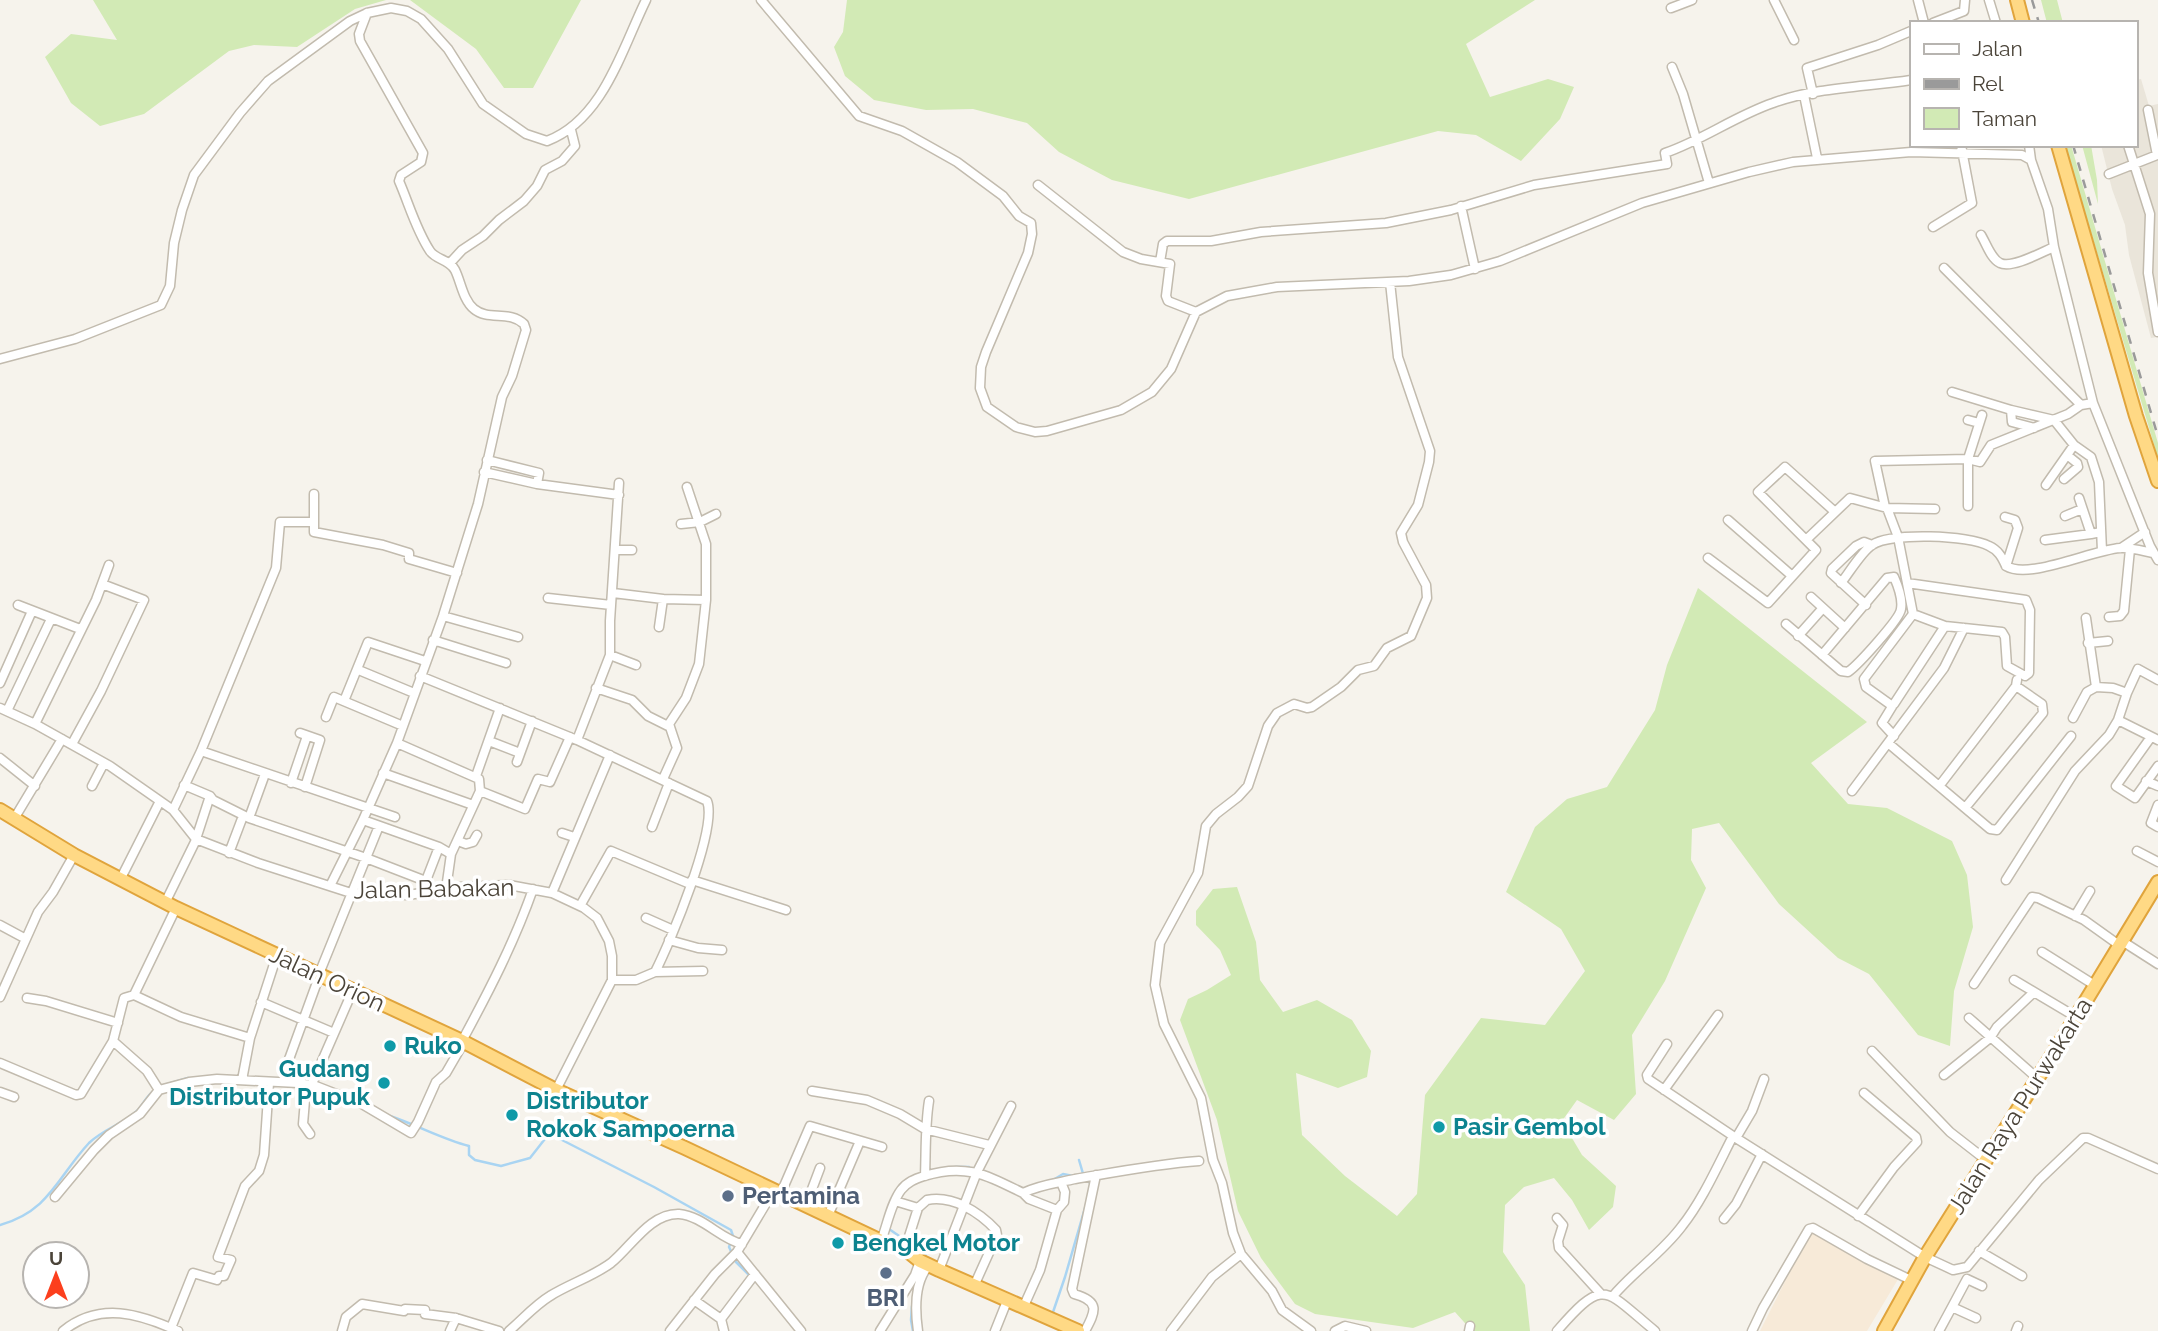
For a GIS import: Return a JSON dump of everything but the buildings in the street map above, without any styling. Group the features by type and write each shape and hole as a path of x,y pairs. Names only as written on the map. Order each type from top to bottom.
{"highway":[{"path":"2017,0 2022,21"},
{"path":"2059,147 2136,416 2158,481"},
{"name":"Jalan Orion","path":"0,810 74,855 171,906 463,1041 556,1090 881,1241 905,1249 927,1264 1054,1324 1077,1331"},
{"name":"Jalan Raya Purwakarta","path":"1884,1331 1925,1257 2158,883"}],"street":[{"path":"0,359 75,339 161,305 170,286 174,243 194,175 240,113 268,81 350,21 367,13 391,8 407,11 421,19 448,49 483,104 526,134 547,141 571,130 597,100 646,0"},
{"path":"761,0 859,116 902,131 957,162 1003,196 1019,216 1031,223 1028,253 981,368 980,388 982,398 993,414 1024,430 1047,432 1099,418 1138,402 1166,377 1196,312 1227,296 1247,290 1321,283 1434,278 1475,269 1541,245 1618,212 1709,183 1817,158 1962,148 2011,153 2031,160"},
{"path":"1671,8 1692,0"},
{"path":"1774,0 1794,40"},
{"path":"1917,0 1923,21"},
{"path":"1938,21 1964,11 1965,0"},
{"path":"1989,0 1995,21"},
{"path":"330,886 397,743 443,616 478,504 502,397 512,376 526,330 524,324 514,317 484,314 475,310 467,300 450,263 432,255 399,181 401,175 421,162 422,153 360,41 359,34 367,13"},
{"path":"1817,158 1807,68 1878,46 1910,31"},
{"path":"1672,67 1683,94 1709,183"},
{"path":"1160,262 1163,244 1167,241 1211,240 1272,231 1386,223 1461,206 1534,185 1667,164 1665,153 1696,141 1768,104 1809,94 1910,79"},
{"path":"2109,174 2157,154 2148,110"},
{"path":"450,263 462,250 524,201 537,186 545,170 562,161 575,146 571,130"},
{"path":"2029,147 2031,160 2048,209 2054,247 2093,403 2156,557"},
{"path":"2129,147 2150,214 2148,273 2158,332"},
{"path":"1933,227 1972,203 1962,148"},
{"path":"1038,185 1122,252 1171,265 1166,296 1168,301 1196,312"},
{"path":"1461,206 1475,269"},
{"path":"1981,235 1994,257 2004,264 2015,264 2054,247"},
{"path":"2148,273 2158,263"},
{"path":"1944,268 2081,405"},
{"path":"1311,1331 1282,1310 1272,1291 1241,1254 1213,1160 1201,1098 1161,1015 1156,992 1158,951 1163,934 1198,873 1206,827 1216,814 1248,786 1263,736 1275,715 1294,704 1312,707 1358,670 1374,666 1387,648 1412,634 1424,607 1427,598 1426,585 1401,533 1418,505 1430,451 1398,357 1390,282"},
{"path":"1952,392 2054,420 2074,445 2091,457 2101,499 2102,551"},
{"path":"1893,705 1866,687 1864,679 1913,614 1898,537 1886,507 1875,461 1981,461 1991,445 2054,420 2081,405 2093,403"},
{"path":"2011,410 2012,422 2034,428"},
{"path":"1968,420 1981,419 1968,459 1968,506"},
{"path":"2046,485 2074,445"},
{"path":"2064,479 2078,467 2067,455"},
{"path":"487,460 539,472 537,484"},
{"path":"1709,558 1766,603 1815,551 1807,539 1758,492 1785,467 1834,511"},
{"path":"484,472 537,484 619,495"},
{"path":"480,791 525,809 538,779 550,782 574,738 610,655 620,483"},
{"path":"652,827 677,748 670,720 686,698 699,664 706,600 707,559 700,522 687,486"},
{"path":"314,495 314,532 383,545 410,553 410,559 457,573"},
{"path":"1807,539 1850,498 1886,507 1935,509"},
{"path":"2078,498 2091,534"},
{"path":"2065,516 2082,509"},
{"path":"681,524 700,522 716,513"},
{"path":"2004,517 2015,520 2018,528 2006,566"},
{"path":"1728,520 1791,575"},
{"path":"173,810 201,751 276,568 280,522 314,522"},
{"path":"2045,540 2101,532"},
{"path":"2109,617 2120,616 2124,611 2126,548 2145,532"},
{"path":"1841,583 1872,545 1898,537 1978,542 1993,547 2006,566 2017,570 2054,565 2102,551 2126,548 2156,557"},
{"path":"1866,605 1831,575 1832,569 1856,546 1868,542 1872,545"},
{"path":"615,550 632,550"},
{"path":"35,724 109,565"},
{"path":"1786,624 1844,673 1860,662 1900,612 1901,597 1894,577 1887,578 1822,654"},
{"path":"1907,583 2026,600 2030,610 2031,667 2027,676 2018,674 2006,665 2003,632 1945,626 1913,614"},
{"path":"72,744 101,691 144,600 102,584"},
{"path":"613,593 663,599 706,600"},
{"path":"1811,597 1845,628"},
{"path":"548,598 611,605"},
{"path":"659,627 663,599"},
{"path":"18,605 80,629"},
{"path":"1798,635 1823,608"},
{"path":"0,683 32,611"},
{"path":"443,616 518,637"},
{"path":"2086,618 2096,687"},
{"path":"4,709 51,619"},
{"path":"1945,626 1882,723 1891,739 1965,808 1990,829 1997,830 2071,736"},
{"path":"1852,791 1944,668 1965,628"},
{"path":"433,640 506,663"},
{"path":"2088,643 2108,640"},
{"path":"344,701 368,642 425,661"},
{"path":"610,655 636,665"},
{"path":"2006,880 2075,771 2109,735 2118,720 2138,669 2158,680"},
{"path":"361,671 414,693"},
{"path":"1940,785 2016,686 2018,674"},
{"path":"420,676 574,738 705,799 708,803 707,834 655,972"},
{"path":"1965,808 2043,713 2042,704 2016,686"},
{"path":"2073,718 2087,692 2096,687 2113,688 2127,693"},
{"path":"596,688 632,699 648,716 670,727"},
{"path":"326,717 334,697 403,726"},
{"path":"476,776 500,708"},
{"name":"Jalan Babakan","path":"4,709 61,741 72,744 173,810 195,842 351,893 408,895 446,889 509,885 552,893 580,906 597,918 607,935 612,956 612,980"},
{"path":"2118,720 2155,738 2116,785 2118,788 2135,798 2158,766"},
{"path":"489,741 519,757 532,721"},
{"path":"291,783 303,734 320,740 305,787"},
{"path":"14,819 61,741"},
{"path":"397,743 476,776 480,781 480,791 451,854 446,889"},
{"path":"201,751 395,817"},
{"path":"552,893 610,755"},
{"path":"0,758 35,786"},
{"path":"92,786 103,765"},
{"path":"383,773 473,805"},
{"path":"229,853 265,774"},
{"path":"2146,781 2158,786"},
{"path":"184,785 210,796 246,817 425,880 439,847"},
{"path":"134,995 171,906 210,796"},
{"path":"120,880 159,803"},
{"path":"2158,805 2151,821 2158,827"},
{"path":"363,820 439,847 451,854"},
{"path":"284,1080 319,974 379,826"},
{"path":"562,833 574,837"},
{"path":"458,841 469,844 477,835"},
{"path":"580,906 611,851 691,882 786,910"},
{"path":"2137,851 2158,862"},
{"path":"0,997 38,912 74,855"},
{"path":"55,1197 109,1135 140,1114 158,1089 189,1082 242,1078 269,1083 284,1080 312,1083 362,1104 411,1133 436,1082 446,1073 494,983 533,889"},
{"path":"2075,916 2090,891"},
{"path":"1974,984 2032,897 2075,916 2158,964"},
{"path":"646,918 673,930"},
{"path":"0,925 26,939"},
{"path":"669,940 698,948 722,950"},
{"path":"2042,952 2095,986"},
{"path":"242,1078 250,1038 277,955"},
{"path":"556,1090 612,980 636,980 655,972 703,971"},
{"path":"2014,980 2076,1017"},
{"path":"310,1135 303,1124 302,1113 312,1083 354,990"},
{"path":"1944,1075 1990,1038 1997,1027 2033,993"},
{"path":"0,1063 79,1095 113,1041 124,998 134,995 181,1017 250,1038"},
{"path":"27,998 46,1001 118,1023"},
{"path":"261,1002 334,1032"},
{"path":"1664,1090 1718,1015"},
{"path":"1969,1018 2037,1078"},
{"path":"113,1041 147,1071 158,1089"},
{"path":"1667,1044 1647,1076 1664,1090 1858,1216 1925,1257 1957,1271 1967,1268 2039,1180 2084,1138 2158,1169"},
{"path":"1872,1051 1950,1132 1986,1160"},
{"path":"1612,1296 1683,1226 1752,1111 1764,1079"},
{"path":"63,1331 89,1318 119,1312 149,1319 174,1329 193,1273 217,1280 219,1276 224,1276 231,1260 218,1257 244,1186 262,1166 269,1083"},
{"path":"0,1091 14,1097"},
{"path":"812,1091 867,1100 885,1106 925,1129 989,1145"},
{"path":"1858,1216 1894,1167 1917,1142 1916,1137 1864,1093"},
{"path":"925,1176 925,1129 929,1101"},
{"path":"918,1331 918,1293 922,1275 964,1206 989,1145 1011,1106"},
{"path":"675,1329 694,1300 736,1250 778,1192 810,1126 882,1147"},
{"path":"828,1216 860,1141"},
{"path":"1724,1219 1736,1204 1762,1154"},
{"path":"1023,1193 1033,1188 1094,1175 1199,1161"},
{"path":"806,1205 820,1168"},
{"path":"881,1241 895,1201 904,1187 915,1179 956,1170 977,1172 1057,1210"},
{"path":"1085,1331 1094,1314 1094,1308 1085,1297 1074,1294 1072,1286 1094,1175"},
{"path":"1023,1308 1040,1270 1057,1210 1065,1197 1061,1182"},
{"path":"905,1249 918,1208 927,1200 944,1199 964,1206 985,1218 997,1235 974,1286"},
{"path":"895,1201 918,1208"},
{"path":"509,1331 551,1295 585,1279 611,1262 652,1224 666,1216 684,1215 726,1236 753,1276 801,1331"},
{"path":"1557,1218 1563,1225 1557,1243 1559,1248 1600,1293"},
{"path":"1752,1331 1809,1229 1813,1228 1867,1259 1913,1281"},
{"path":"1979,1251 2022,1276"},
{"path":"1171,1331 1213,1277 1241,1254"},
{"path":"880,1331 915,1275 927,1264"},
{"path":"721,1319 753,1276"},
{"path":"1940,1331 1967,1279 1982,1286"},
{"path":"1557,1331 1577,1308 1593,1295 1600,1293 1612,1296 1655,1331"},
{"path":"694,1300 721,1319 724,1331"},
{"path":"995,1331 1007,1301"},
{"path":"342,1331 346,1317 362,1304 404,1311 425,1310 425,1314 456,1318 499,1331"},
{"path":"1952,1307 1976,1318"},
{"path":"450,1331 456,1318"},
{"path":"1335,1331 1345,1326 1366,1331"}],"shaded area":[{"path":"2141,79 2149,106 2158,104 2158,337 2151,338 2129,255 2125,225 2102,147 2137,147 2137,80"},
{"path":"1813,1226 1900,1276 1867,1331 1760,1331"}],"green space":[{"path":"93,0 386,0 355,9 297,47 254,45 229,51 144,114 100,126 71,103 45,57 71,34 117,40"},
{"path":"410,0 581,0 533,88 504,88 476,49"},
{"path":"847,0 1535,0 1466,44 1490,97 1548,79 1574,87 1560,119 1521,161 1476,135 1438,131 1189,199 1112,180 1059,152 1027,123 973,109 926,110 874,100 845,76 834,47 843,32"},
{"path":"2041,0 2057,0 2062,21 2046,21"},
{"path":"2066,147 2072,147 2158,443 2158,458"},
{"path":"2083,147 2091,147 2098,204"},
{"path":"1698,588 1867,722 1811,763 1848,804 1887,808 1952,841 1967,875 1973,927 1954,991 1950,1046 1918,1035 1869,974 1838,958 1779,904 1719,823 1692,829 1691,860 1706,888 1665,981 1632,1035 1636,1094 1614,1120 1577,1100 1562,1121 1582,1155 1616,1186 1613,1207 1589,1230 1572,1200 1554,1178 1524,1187 1505,1205 1503,1252 1525,1285 1530,1331 1472,1331 1455,1312 1413,1328 1315,1314 1295,1304 1261,1258 1238,1211 1217,1120 1180,1020 1188,999 1231,975 1220,950 1196,925 1196,911 1213,889 1237,887 1256,942 1260,980 1283,1012 1317,1000 1352,1020 1371,1051 1367,1077 1338,1088 1296,1073 1302,1135 1345,1176 1397,1216 1417,1194 1425,1095 1481,1018 1545,1025 1585,971 1561,929 1506,892 1535,827 1567,799 1607,787 1655,710 1667,665"}],"waterway":[{"path":"164,1085 188,1078"},
{"path":"0,1225 17,1219 42,1202 89,1143 132,1115 155,1090"},
{"path":"390,1116 469,1146 469,1155 475,1160 501,1166 530,1158 548,1135 560,1139 731,1230 733,1236 729,1247 736,1262 750,1276"},
{"path":"1079,1160 1084,1177 1091,1184"},
{"path":"955,1167 969,1167"},
{"path":"1053,1180 1063,1174 1073,1176"},
{"path":"1052,1315 1087,1201"},
{"path":"889,1229 905,1240"},
{"path":"910,1243 926,1253 924,1259"},
{"path":"912,1306 913,1331"}],"railway":[{"path":"2032,0 2038,21"},
{"path":"2074,147 2158,437"}],"place":[{"name":"Ruko","path":"390,1046"},
{"name":"Gudang Distributor Pupuk","path":"384,1083"},
{"name":"Distributor Rokok Sampoerna","path":"512,1115"},
{"name":"Pasir Gembol","path":"1439,1127"},
{"name":"Pertamina","path":"728,1196"},
{"name":"Bengkel Motor","path":"838,1243"},
{"name":"BRI","path":"886,1273"}]}
